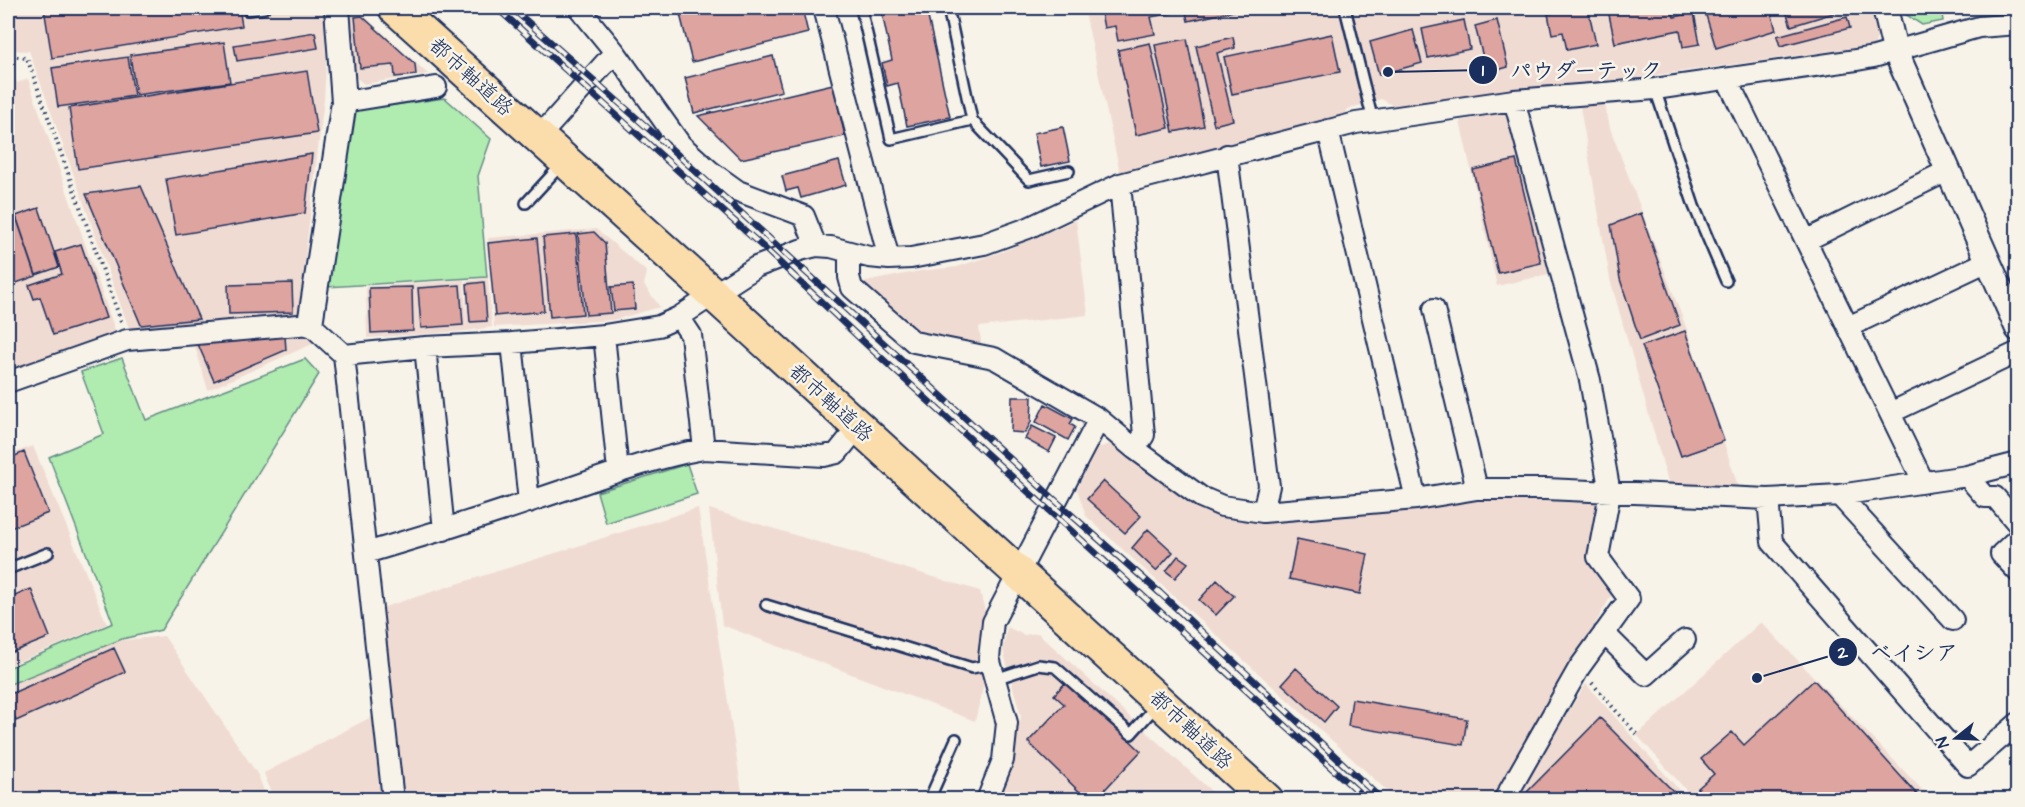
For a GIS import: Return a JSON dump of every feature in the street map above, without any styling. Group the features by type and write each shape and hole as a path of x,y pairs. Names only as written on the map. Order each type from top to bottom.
{"main road":[{"name":"都市軸道路","path":"395,8 713,294 1267,800"}],"street":[{"path":"310,324 344,102 337,8"},
{"path":"579,8 615,52 681,145 710,171 738,191 804,216 816,246"},
{"path":"824,8 889,259"},
{"path":"1885,8 1895,50 2018,329"},
{"path":"344,355 604,335 659,326 679,317 756,267 800,250 816,246 831,247 889,259 910,258 984,244 1028,228 1120,184 1356,123 1514,100 1655,89 1727,79 1874,57 1979,27 2018,24"},
{"path":"538,138 615,52"},
{"path":"1727,79 1923,481"},
{"path":"344,102 436,87"},
{"path":"1504,800 1579,668 1629,599 1598,557 1610,493 1590,380 1514,100"},
{"path":"1328,130 1416,500"},
{"path":"1227,155 1269,486 1263,512"},
{"path":"1807,240 1947,171"},
{"path":"1120,184 1144,435 1135,449"},
{"path":"849,252 849,277 852,288 914,342 994,358 1099,419 1135,449 1201,497 1222,506 1263,512 1416,500 1477,489 1546,489 1768,500 1840,489 1967,476 2018,463"},
{"path":"1848,327 1988,261"},
{"path":"1434,309 1477,489"},
{"path":"679,317 692,335 704,449"},
{"path":"8,382 127,340 310,324 344,355 393,800"},
{"path":"604,335 617,461 620,471"},
{"path":"512,343 529,502"},
{"path":"425,347 444,530"},
{"path":"1890,413 2018,352"},
{"path":"987,800 1003,760 1007,723 989,658 993,622 1099,419"},
{"path":"366,553 444,530 620,471 704,449 824,456 837,453 858,427"},
{"path":"1967,476 1985,497 1995,497 2018,524"},
{"path":"1840,489 1953,620"},
{"path":"1768,500 1772,542 1968,766 2018,723"},
{"path":"2018,538 2001,554 2018,572"},
{"path":"1604,633 1647,675 1685,640"}],"lane":[{"path":"247,8 248,10 264,8"},
{"path":"861,8 891,139 936,133 972,120"},
{"path":"948,8 972,120 1029,180 1069,171"},
{"path":"1345,8 1373,121"},
{"path":"1655,89 1694,206 1726,281"},
{"path":"526,203 565,161"},
{"path":"8,569 48,553"},
{"path":"766,604 972,668 993,671 1038,665 1055,667 1131,734 1160,701"},
{"path":"929,800 956,739"}],"path":[{"path":"8,52 9,56 27,58 127,340"},
{"path":"1579,668 1637,735"}],"shaded area":[{"path":"8,8 324,8 326,64 324,99 298,316 130,331 29,51 10,50"},
{"path":"351,8 355,8 428,74 364,84 353,75"},
{"path":"1084,8 1872,8 1879,33 1874,45 1402,110 1381,99 1348,109 1338,120 1121,177"},
{"path":"8,61 17,83 28,79 116,333 8,370"},
{"path":"1605,105 1610,128 1686,327 1738,486 1669,485 1610,279 1580,107"},
{"path":"1504,113 1515,128 1549,274 1497,286 1460,121"},
{"path":"1076,220 1088,315 979,327 982,349 916,333 860,283 920,271 957,267 1004,251"},
{"path":"596,229 647,272 644,285 660,307 613,320 494,327 488,238"},
{"path":"488,278 492,327 466,331 367,338 366,287 464,280 467,330 466,281"},
{"path":"302,331 317,342 208,390 193,340"},
{"path":"1114,443 1202,511 1263,520 1463,496 1591,498 1598,506 1588,556 1616,587 1496,799 1396,799 1086,516 1077,489 1097,448"},
{"path":"33,446 107,624 8,666 8,455"},
{"path":"698,508 743,799 400,799 381,608"},
{"path":"709,509 980,591 985,611 978,652 984,683 975,721 722,625"},
{"path":"1761,622 1931,799 1694,799 1637,735"},
{"path":"1007,627 1024,635 1038,633 1220,799 994,800 1021,717 1003,650"},
{"path":"164,636 258,775 267,799 8,800 8,685 116,641"},
{"path":"1586,684 1687,799 1513,800"},
{"path":"373,716 380,799 273,799 264,773"}],"green space":[{"path":"1903,8 1941,8 1943,21 1922,25 1905,14"},
{"path":"445,98 491,139 478,176 487,277 327,287 351,111"},
{"path":"122,358 146,420 305,359 319,374 161,630 122,639 8,685 8,668 113,623 49,457 104,434 81,372"},
{"path":"687,464 697,494 606,523 597,492"}],"building":[{"path":"44,8 239,8 242,26 52,58"},
{"path":"691,8 802,8 808,33 692,62 679,10"},
{"path":"874,8 926,8 950,117 907,126 898,83 887,86 882,63 892,60 882,13 875,14"},
{"path":"1100,8 1172,8 1173,13 1151,17 1155,34 1118,41 1115,26 1104,28"},
{"path":"1185,8 1247,8 1188,21"},
{"path":"1560,8 1588,8 1596,44 1567,50 1563,32 1552,34 1548,14 1561,11"},
{"path":"1672,8 1674,17 1694,13 1700,44 1683,47 1680,30 1615,43 1608,10"},
{"path":"1720,8 1770,8 1776,30 1716,48 1705,12"},
{"path":"1785,8 1846,8 1847,9 1791,26"},
{"path":"362,16 415,64 416,75 395,77 394,65 360,68 355,17"},
{"path":"1847,17 1850,28 1780,46 1777,36"},
{"path":"1464,20 1470,49 1428,58 1422,29"},
{"path":"1497,20 1508,67 1487,73 1475,26"},
{"path":"1413,30 1422,63 1379,75 1370,42"},
{"path":"315,32 318,48 237,61 234,45"},
{"path":"1332,34 1340,72 1232,94 1224,57"},
{"path":"1233,37 1235,48 1217,53 1233,120 1214,125 1196,46"},
{"path":"1187,39 1204,126 1173,132 1155,45"},
{"path":"224,42 230,82 136,95 130,55"},
{"path":"1150,43 1169,128 1136,135 1118,50"},
{"path":"773,56 782,91 694,113 685,78"},
{"path":"128,57 134,96 58,107 52,68"},
{"path":"307,71 317,133 78,169 69,108"},
{"path":"833,84 845,136 741,159 698,116"},
{"path":"1063,127 1070,161 1041,167 1034,133"},
{"path":"312,154 305,213 176,235 166,179"},
{"path":"1516,160 1541,263 1498,273 1473,170"},
{"path":"839,161 846,185 801,198 798,188 786,191 782,176"},
{"path":"141,186 199,319 141,325 86,194"},
{"path":"8,197 36,276 8,286"},
{"path":"39,208 59,267 36,275 16,216"},
{"path":"1641,213 1680,325 1640,340 1620,279 1611,225"},
{"path":"594,232 605,243 611,313 586,315 578,234"},
{"path":"576,234 583,314 550,317 543,237"},
{"path":"537,238 544,311 495,316 488,243"},
{"path":"81,244 106,318 53,335 40,297 34,299 29,285 62,274 55,252"},
{"path":"484,282 487,321 470,322 467,284"},
{"path":"292,283 293,312 229,314 228,285"},
{"path":"460,285 463,325 421,328 418,288"},
{"path":"633,285 635,309 614,311 611,287"},
{"path":"412,287 413,331 371,333 369,288"},
{"path":"1685,331 1724,441 1681,456 1642,346"},
{"path":"285,336 286,350 214,381 197,342"},
{"path":"1012,397 1032,397 1031,422 1025,433 1011,432"},
{"path":"1045,404 1073,419 1070,424 1075,427 1068,440 1036,422"},
{"path":"1032,426 1056,438 1049,452 1025,439"},
{"path":"24,452 48,513 8,529 8,459"},
{"path":"1103,481 1141,516 1125,533 1087,499"},
{"path":"1148,529 1173,552 1156,571 1132,548"},
{"path":"1297,539 1368,554 1360,594 1289,579"},
{"path":"1178,556 1188,563 1175,578 1166,571"},
{"path":"1217,580 1234,596 1216,615 1199,600"},
{"path":"31,589 50,637 8,654 8,599"},
{"path":"114,648 125,672 16,721 8,695"},
{"path":"1296,668 1337,706 1324,722 1282,684"},
{"path":"1814,680 1922,800 1707,800 1697,789 1714,774 1701,759 1732,732 1744,745"},
{"path":"1067,681 1141,751 1095,800 1088,800 1028,742 1064,704 1054,695"},
{"path":"1352,699 1467,719 1463,745 1348,726"},
{"path":"1600,718 1682,800 1535,800 1527,792"}],"railway":[{"path":"497,8 762,246 866,344 1367,800"},
{"path":"512,8 667,145 1067,511 1160,593 1382,800"}],"place":[{"name":"パウダーテック","path":"1388,72"},
{"name":"ベイシア","path":"1757,678"}]}
